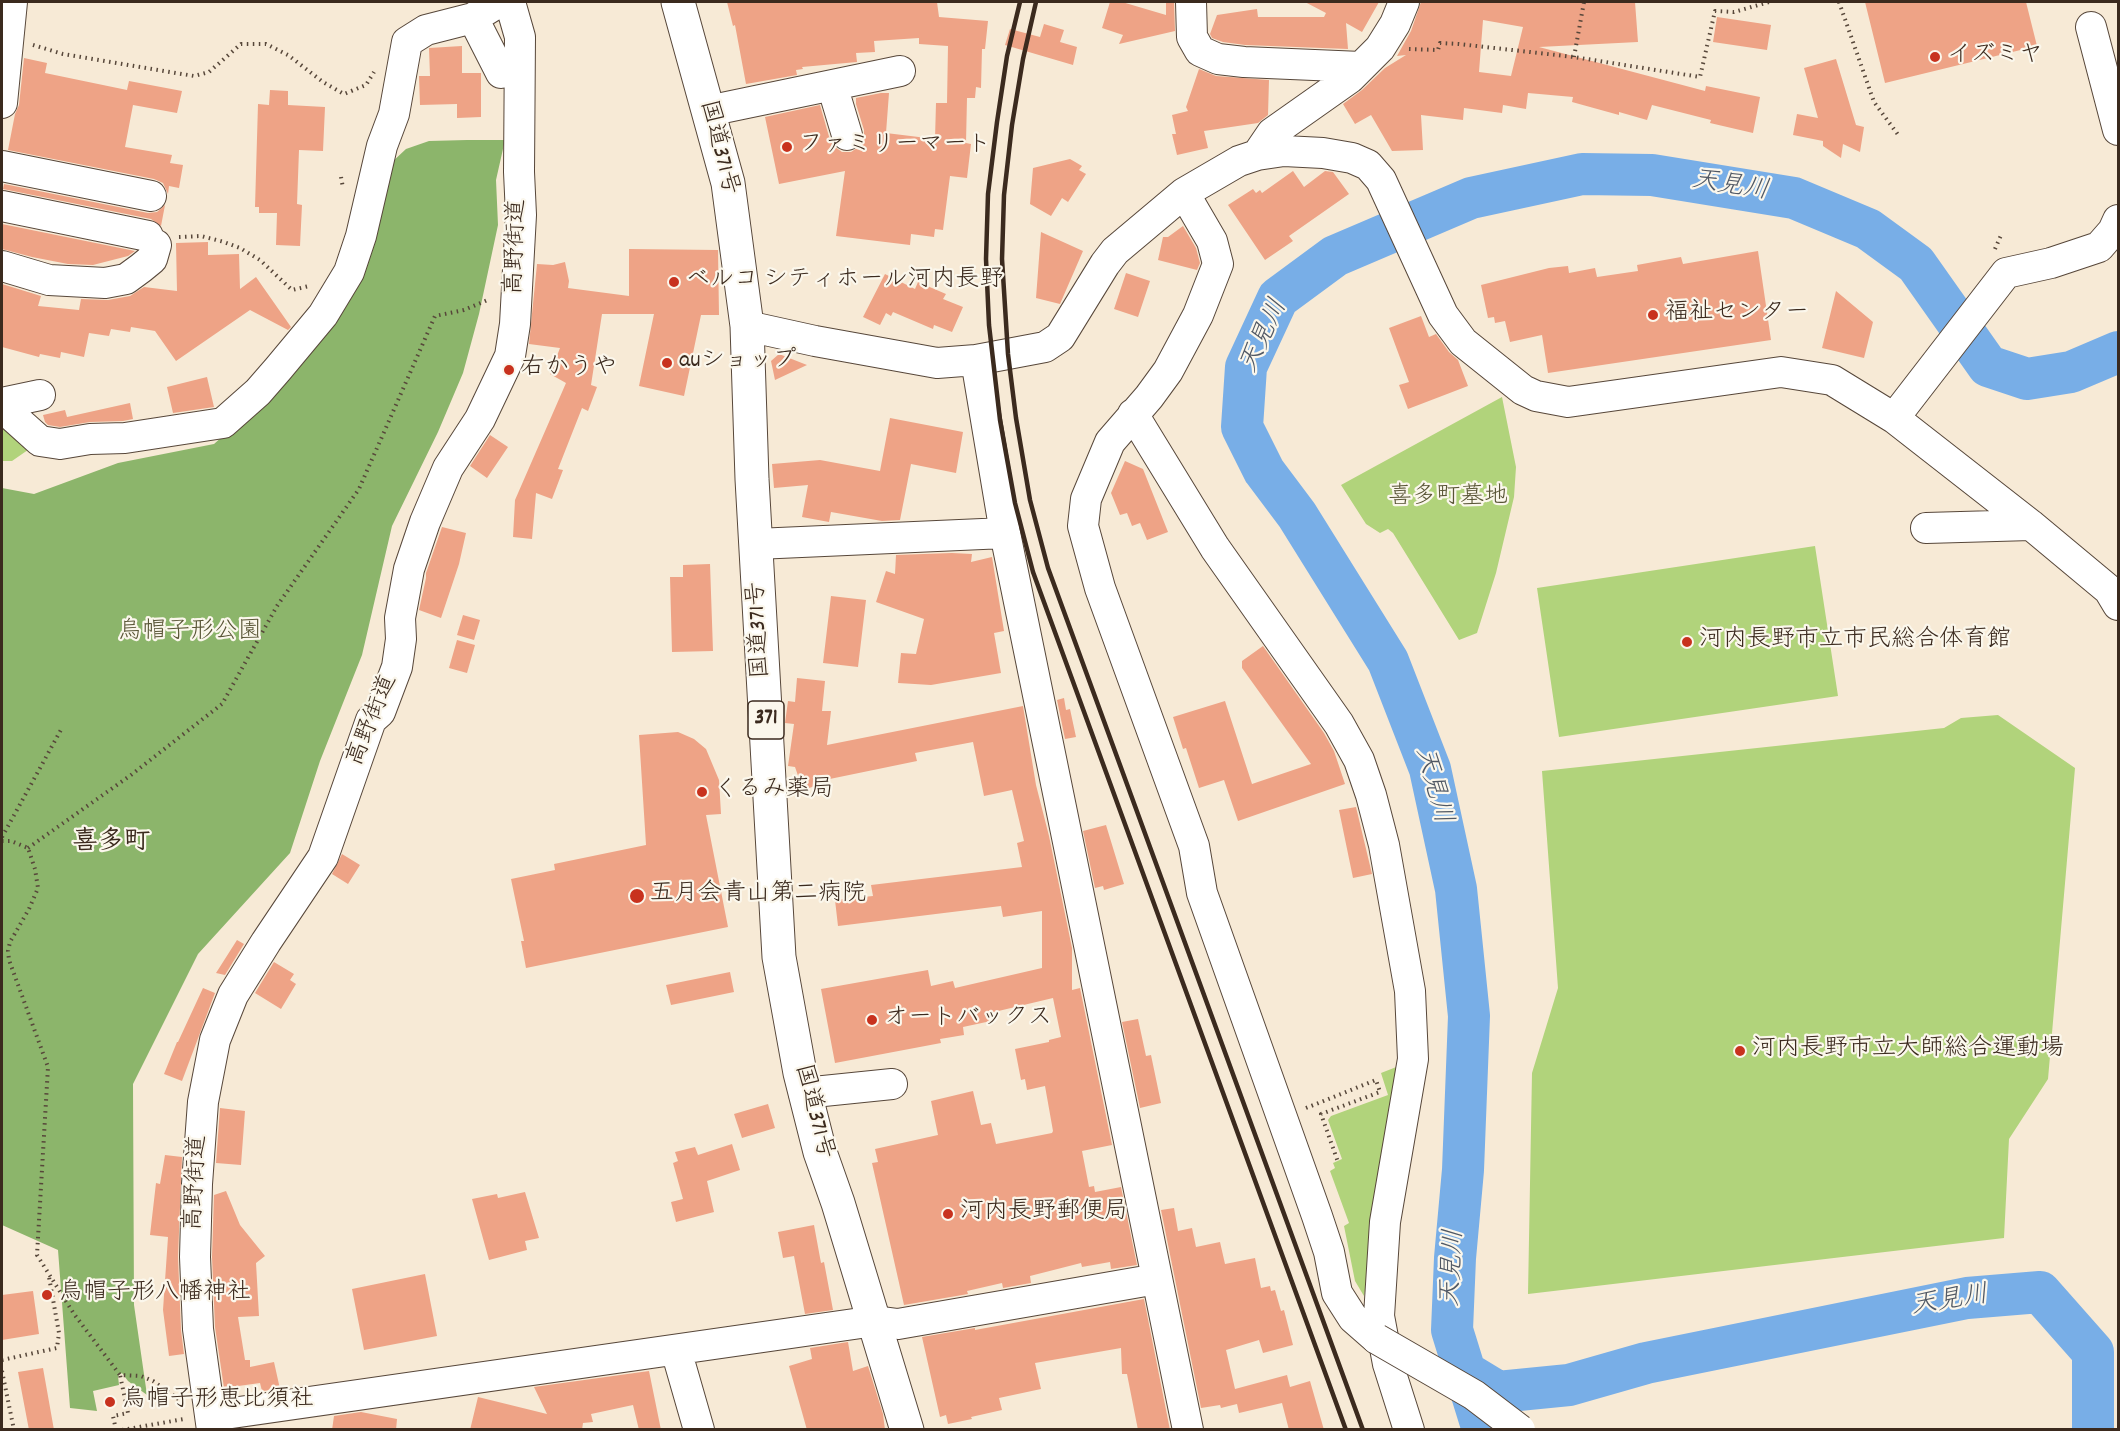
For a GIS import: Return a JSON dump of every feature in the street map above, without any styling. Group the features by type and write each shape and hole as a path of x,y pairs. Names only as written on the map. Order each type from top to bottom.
{"highway":[{"name":"国道371号","path":"678,2 728,183 747,326 756,544 779,957 804,1093 820,1152 875,1321 907,1430"}],"street":[{"path":"2,103 12,2"},
{"path":"2,405 40,441 60,444 90,439 125,438 223,423 258,392 285,360 322,315 349,272 361,236 382,146 393,114 407,42 426,30 473,18 499,2"},
{"name":"高野街道","path":"203,1416 195,1257 197,1184 203,1102 215,1040 234,995 266,942 323,857 371,720 380,712 397,667 401,639 400,618 410,570 425,522 448,468 480,419 510,356 515,324 521,214 520,37 510,2"},
{"path":"1191,2 1192,37 1200,51 1218,59 1244,62 1370,57"},
{"path":"1257,155 1272,133 1350,78 1370,57 1395,24 1404,2"},
{"path":"473,18 501,73"},
{"path":"2091,27 2118,130"},
{"path":"708,111 900,70"},
{"path":"832,85 847,135"},
{"path":"747,326 937,363 976,360 1045,346 1060,337 1115,251 1184,193 1239,161 1257,155 1284,152 1323,153 1352,158 1368,165 1381,180 1443,315 1463,342 1523,390 1536,396 1568,402 1781,372 1832,380 1902,406 2031,525 2109,590 2118,605"},
{"path":"2,166 151,196"},
{"path":"1184,193 1212,241 1218,264 1198,315 1168,371 1110,442 1086,499 1083,525 1100,588 1194,846 1202,893 1320,1225 1329,1252 1336,1293 1353,1318 1377,1339 1474,1395 1520,1430"},
{"path":"2,206 152,240 152,259 126,279 105,283 49,280 2,266"},
{"path":"1902,406 1999,264 2051,263 2099,247 2113,231 2118,220"},
{"path":"976,360 1005,533 1188,1430"},
{"path":"2,405 40,395"},
{"path":"1133,414 1215,548 1339,724 1359,760 1371,795 1384,845 1410,991 1413,1059 1385,1222 1379,1316 1388,1364 1409,1430"},
{"path":"1926,528 2031,525"},
{"path":"756,544 1005,533"},
{"path":"804,1093 892,1084"},
{"path":"203,1416 303,1416 517,1371 875,1321 898,1324 1157,1278"},
{"path":"676,1350 699,1430"}],"path":[{"path":"1574,57 1584,2"},
{"path":"1370,57 1438,50 1440,43 1574,57 1700,77 1714,11 1734,12 1769,2"},
{"path":"1839,2 1874,102 1899,136"},
{"path":"9,37 63,54 194,76 209,72 241,44 266,44 288,55 323,82 344,94 366,85 378,65"},
{"path":"1999,264 2002,233"},
{"path":"152,240 201,236 224,242 240,248 260,261 292,290 309,286 315,279"},
{"path":"28,848 131,775 222,704 277,606 359,489 435,316 464,310 489,300"},
{"path":"62,728 2,839 28,848 38,888 10,942 8,951 9,960 48,1067 37,1255 74,1314 120,1375 128,1413 113,1416 116,1430"},
{"path":"1310,1118 1306,1107 1376,1080 1380,1092 1321,1114 1338,1161"},
{"path":"2,1360 57,1348 59,1333 48,1273"},
{"path":"2,1371 14,1430"},
{"path":"120,1375 141,1376 153,1381 203,1416"},
{"path":"122,1430 180,1420"}],"green space":[{"name":"烏帽子形公園","path":"505,140 496,180 498,225 479,314 463,373 438,432 392,526 362,655 320,761 290,853 198,954 133,1084 134,1305 147,1395 128,1381 122,1373 118,1376 119,1385 93,1391 97,1411 70,1408 58,1250 2,1225 2,488 34,494 118,463 214,444 263,400 374,246 372,209 391,163 406,149 429,141"},
{"name":"喜多町墓地","path":"1502,397 1516,467 1514,497 1496,573 1477,633 1459,640 1393,533 1388,529 1380,533 1366,524 1341,485"},
{"path":"2,411 38,443 12,461 2,461"},
{"name":"河内長野市立市民総合体育館","path":"1815,546 1838,696 1559,737 1537,588"},
{"path":"1998,715 2075,768 2048,1079 2009,1139 2004,1238 1528,1294 1532,1073 1558,988 1542,771 1944,728 1961,718"},
{"path":"1404,1064 1364,1296 1355,1281 1344,1226 1349,1223 1330,1171 1335,1168 1333,1163 1342,1159 1328,1120 1331,1116 1388,1095 1381,1073"}],"building":[{"path":"727,2 937,2 939,17 988,21 985,49 982,49 981,88 976,87 975,98 967,98 966,143 971,144 967,178 950,176 943,230 935,229 934,237 911,234 910,245 836,236 845,171 779,184 765,117 820,105 830,140 842,152 851,152 860,146 864,138 856,98 889,93 886,133 935,139 936,103 947,103 948,46 919,44 919,38 874,41 875,52 856,53 857,62 802,67 803,69 796,70 797,75 746,84 735,25 733,26"},
{"path":"1110,2 1122,2 1166,15 1166,2 1174,2 1175,31 1119,44 1123,35 1102,28"},
{"path":"1305,2 1379,2 1362,32 1346,23 1348,49 1245,45 1223,42 1212,38 1210,34 1217,15 1257,9 1258,17 1324,17 1326,13"},
{"path":"1421,2 1635,2 1638,42 1539,47 1705,91 1706,86 1760,97 1753,133 1710,123 1711,120 1652,105 1647,120 1572,102 1573,97 1528,93 1526,109 1503,105 1502,113 1464,108 1463,120 1421,115 1423,150 1392,151 1371,115 1355,124 1343,104 1385,68 1406,55 1397,56 1411,31","holes":["1483,20 1523,27 1511,76 1479,72"]},
{"name":"イズミヤ","path":"1865,2 2026,2 2037,46 1885,83"},
{"path":"1717,17 1771,25 1767,50 1713,42"},
{"path":"1044,24 1064,30 1060,42 1077,47 1073,65 1005,45 1010,29 1040,37"},
{"path":"462,46 462,73 481,73 481,117 457,118 457,104 420,105 419,76 430,76 429,48"},
{"path":"24,58 47,63 45,73 127,90 129,81 182,91 177,113 133,105 125,147 172,155 170,163 183,165 179,188 169,186 168,194 163,183 154,179 8,150 19,105"},
{"path":"1836,59 1856,125 1864,127 1860,152 1843,144 1841,158 1823,146 1823,141 1793,135 1797,114 1818,118 1804,68"},
{"path":"1199,69 1216,76 1269,80 1268,115 1258,123 1204,131 1208,148 1177,155 1172,134 1176,134 1172,115 1188,111 1186,107"},
{"path":"270,90 288,91 288,105 325,107 323,151 299,150 297,204 302,205 300,246 276,245 277,213 259,213 259,207 255,207 258,104 269,105"},
{"path":"1070,159 1082,166 1079,170 1086,174 1068,202 1062,198 1051,216 1030,204 1033,168"},
{"path":"1293,171 1304,187 1325,171 1333,172 1349,194 1289,236 1293,241 1265,260 1228,205 1253,189 1256,193 1260,190 1262,193"},
{"path":"4,184 148,213 157,212 165,205 161,226 151,219 3,189"},
{"path":"2,224 135,251 128,256 93,265 68,264 32,257 2,249"},
{"path":"1183,226 1196,248 1200,263 1197,270 1158,260 1163,237 1168,237"},
{"path":"1041,232 1083,251 1060,304 1036,298"},
{"path":"208,242 208,255 239,254 240,289 256,277 291,327 288,330 250,310 176,361 155,331 131,327 130,332 111,329 109,336 89,333 84,357 61,352 60,358 40,354 39,357 2,347 2,284 41,296 38,306 79,310 81,299 108,300 130,296 144,287 177,291 176,243"},
{"path":"629,249 718,250 719,315 701,315 684,396 639,386 654,314 602,314 591,385 597,387 588,411 582,408 558,469 563,470 552,499 536,493 532,539 513,537 515,500 566,383 550,374 560,348 529,344 537,264 553,265 565,262 568,288 629,296"},
{"name":"福祉センター","path":"1758,251 1771,340 1548,373 1542,335 1510,342 1505,321 1495,323 1494,317 1488,318 1481,285 1549,268 1568,266 1569,273 1595,268 1597,277 1638,271 1637,265 1681,257 1683,264"},
{"path":"1126,273 1150,281 1138,317 1114,309"},
{"path":"885,274 915,289 918,282 946,294 943,299 963,307 952,332 934,325 933,329 893,312 891,316 886,313 880,325 863,317"},
{"path":"1836,291 1873,322 1864,358 1822,348"},
{"path":"1421,316 1429,337 1436,334 1458,360 1468,386 1408,409 1399,385 1409,382 1389,328"},
{"path":"779,354 807,365 775,380 771,361"},
{"path":"207,377 214,407 173,413 167,387"},
{"path":"130,403 133,419 123,421 90,422 60,427 48,425 43,415 65,410 67,417"},
{"path":"890,418 963,432 956,473 911,464 900,520 882,521 831,512 829,522 802,517 808,485 774,488 772,464 820,460 880,471"},
{"path":"490,435 508,447 487,478 470,466"},
{"path":"1125,461 1143,469 1168,532 1147,540 1140,523 1132,526 1127,513 1120,515 1111,493"},
{"path":"442,527 466,533 459,564 441,618 419,610 426,573"},
{"path":"972,554 971,562 992,557 1004,631 994,633 1001,673 931,685 898,683 901,653 916,654 924,619 876,602 886,571 895,574 896,555"},
{"path":"710,564 713,651 672,652 670,577 683,577 683,565"},
{"path":"831,596 866,600 858,667 823,663"},
{"path":"463,615 480,620 474,640 457,635"},
{"path":"457,640 475,645 467,673 449,668"},
{"path":"1263,646 1324,733 1334,751 1345,784 1238,821 1224,780 1199,788 1173,717 1225,701 1252,784 1311,764 1242,668 1242,661"},
{"path":"797,678 825,681 822,711 831,711 827,745 1023,706 1036,785 1072,948 1072,990 1080,988 1112,1145 1082,1151 1089,1187 1094,1186 1095,1192 1121,1187 1137,1265 1111,1269 1110,1262 1082,1267 1081,1263 1030,1276 1031,1283 1003,1288 1002,1283 967,1291 968,1294 904,1305 872,1163 878,1162 875,1149 938,1135 931,1101 973,1091 981,1125 991,1123 996,1144 1052,1133 1045,1086 1027,1090 1025,1079 1021,1080 1015,1049 1049,1042 1049,1040 1061,1037 1053,998 990,1013 991,1021 963,1027 964,1035 940,1039 941,1043 835,1063 821,989 928,970 931,986 953,981 955,988 1042,968 1042,911 1003,917 1001,906 838,926 835,900 873,896 871,885 1022,867 1017,843 1024,841 1012,790 984,796 973,742 915,753 917,761 820,781 821,784 803,790 795,767 788,766 794,724 785,723 788,701 795,702"},
{"path":"1064,698 1066,710 1070,709 1076,737 1065,739 1057,700"},
{"path":"678,732 694,739 706,749 719,780 721,814 706,815 728,927 526,968 521,941 524,941 511,879 555,870 554,864 646,845 639,735"},
{"path":"1356,807 1372,874 1353,878 1339,810"},
{"path":"1106,825 1124,884 1104,890 1103,886 1095,888 1083,831"},
{"path":"342,854 360,865 348,884 332,874"},
{"path":"237,940 244,944 225,975 216,973"},
{"path":"274,962 294,974 290,980 296,984 281,1009 255,993"},
{"path":"730,972 734,992 671,1005 666,985"},
{"path":"203,988 215,993 182,1081 164,1074"},
{"path":"1138,1019 1146,1056 1151,1055 1161,1103 1140,1108 1122,1022"},
{"path":"768,1104 775,1128 742,1138 734,1114"},
{"path":"220,1108 245,1111 241,1165 216,1163"},
{"path":"732,1144 740,1170 707,1181 714,1212 676,1222 671,1202 683,1199 673,1163 678,1161 675,1152 695,1147 698,1155"},
{"path":"165,1155 182,1157 178,1257 184,1354 169,1356 163,1310 168,1237 150,1235 156,1183 160,1184"},
{"path":"226,1191 240,1225 265,1256 256,1263 259,1316 238,1317 245,1360 250,1360 250,1367 274,1362 280,1389 262,1391 260,1383 224,1388 215,1327 212,1257 214,1195"},
{"path":"525,1192 539,1238 525,1241 527,1250 489,1260 472,1199 497,1194 498,1198"},
{"path":"1174,1208 1178,1231 1192,1228 1196,1247 1220,1242 1225,1264 1255,1258 1261,1288 1270,1286 1271,1291 1275,1290 1281,1311 1284,1310 1293,1345 1263,1353 1259,1340 1226,1350 1235,1389 1287,1375 1290,1387 1310,1381 1324,1430 1289,1430 1282,1403 1239,1413 1237,1404 1221,1408 1220,1405 1201,1408 1161,1210"},
{"path":"814,1225 833,1310 805,1314 794,1256 783,1258 778,1232"},
{"path":"425,1274 437,1336 364,1350 352,1289"},
{"path":"33,1291 39,1334 2,1340 2,1295"},
{"path":"1144,1299 1170,1430 1138,1430 1127,1374 1122,1374 1121,1348 1035,1363 1041,1389 999,1398 1002,1410 971,1417 972,1419 948,1424 946,1415 940,1417 922,1337 975,1328 975,1330"},
{"path":"848,1342 853,1371 868,1366 883,1414 885,1430 807,1430 789,1366 812,1359 810,1348"},
{"path":"43,1368 54,1430 29,1430 18,1372"},
{"path":"649,1371 661,1430 639,1430 633,1405 591,1414 593,1422 583,1423 582,1430 470,1430 478,1397 547,1414 534,1387"},
{"path":"361,1412 397,1419 396,1430 332,1430 334,1416"}],"waterway":[{"name":"天見川","path":"1483,1430 1452,1330 1455,1258 1463,1170 1469,1016 1456,889 1430,769 1388,661 1297,515 1264,471 1242,427 1246,367 1278,298 1335,256 1471,198 1582,174 1652,175 1794,198 1868,229 1916,264 1988,366 2027,379 2071,372 2118,352"},
{"name":"天見川","path":"1465,1372 1498,1392 1569,1385 1646,1363 1967,1298 2040,1292 2093,1352 2093,1430"}],"railway":[{"path":"1020,2 1007,56 997,122 988,194 986,259 989,325 1000,420 1015,503 1033,572 1346,1430"},
{"path":"1036,2 1023,59 1012,125 1004,195 1002,259 1008,354 1030,500 1048,568 1363,1430"}],"place":[{"name":"イズミヤ","path":"1935,57"},
{"name":"ファミリーマート","path":"787,147"},
{"name":"ベルコ シティホール河内長野","path":"674,282"},
{"name":"福祉センター","path":"1653,315"},
{"name":"auショップ","path":"667,363"},
{"name":"右かうや","path":"509,370"},
{"name":"河内長野市立市民総合体育館","path":"1687,642"},
{"name":"くるみ薬局","path":"702,792"},
{"name":"五月会青山第二病院","path":"637,896"},
{"name":"オートバックス","path":"872,1020"},
{"name":"河内長野市立大師総合運動場","path":"1740,1051"},
{"name":"河内長野郵便局","path":"948,1214"},
{"name":"烏帽子形八幡神社","path":"47,1295"},
{"name":"烏帽子形恵比須社","path":"110,1402"}],"district":[{"name":"喜多町","path":"111,844"}]}
